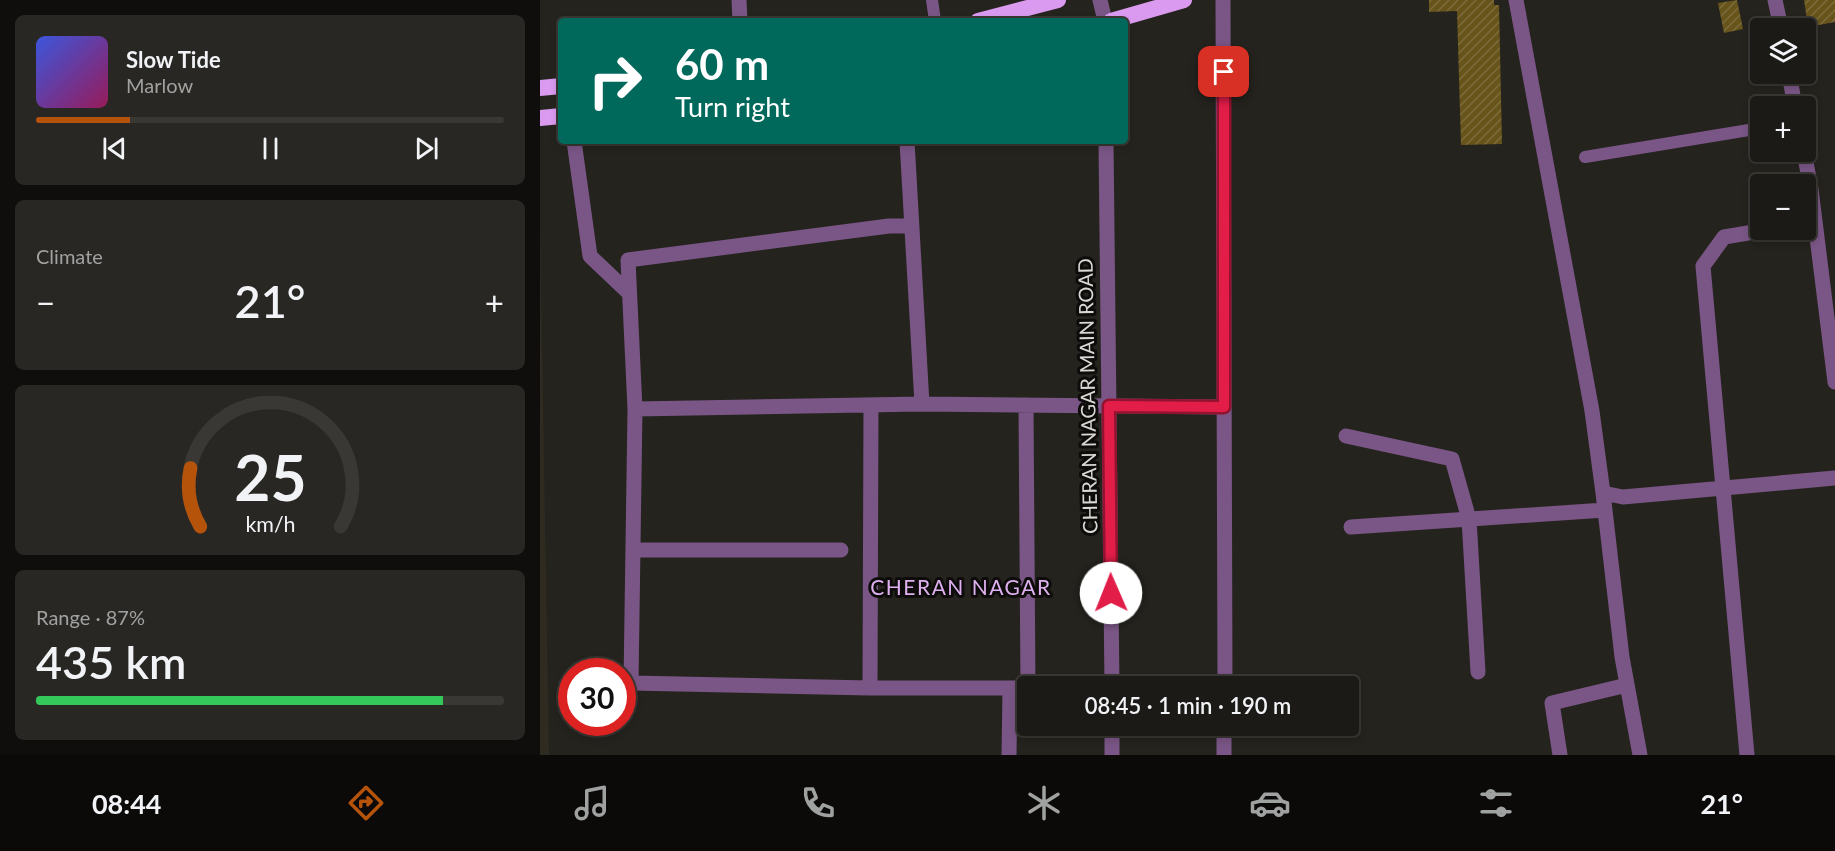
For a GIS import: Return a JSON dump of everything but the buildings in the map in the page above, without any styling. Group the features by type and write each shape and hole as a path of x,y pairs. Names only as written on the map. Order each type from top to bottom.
{"highway":[{"path":"988,18 1041,2 1058,0"},
{"path":"1121,18 1184,0"},
{"path":"540,88 558,86"},
{"path":"540,118 558,116"}],"street":[{"path":"739,0 740,18"},
{"path":"1100,0 1104,18"},
{"path":"1223,0 1224,676"},
{"path":"1515,0 1592,411 1627,685 1640,755"},
{"path":"1775,0 1779,18"},
{"path":"574,144 590,256 629,293"},
{"path":"907,144 922,404"},
{"name":"CHERAN NAGAR MAIN ROAD","path":"1106,144 1112,676"},
{"path":"912,226 889,226 628,260 635,409 631,683 870,688 1017,688"},
{"path":"1747,755 1703,266 1724,237 1750,233"},
{"path":"1815,240 1835,382"},
{"path":"635,409 922,404 1224,407"},
{"path":"870,688 871,405"},
{"path":"1026,405 1027,676"},
{"path":"1346,436 1452,459 1469,519 1478,672"},
{"path":"1603,493 1623,497 1835,478"},
{"path":"1351,526 1605,510"},
{"path":"633,550 841,550"},
{"path":"1560,755 1552,703 1627,685"},
{"path":"1009,755 1010,688"},
{"path":"1112,736 1112,755"},
{"path":"1224,736 1224,755"}],"lane":[{"path":"932,0 934,18"},
{"path":"1585,157 1750,130"}],"shaded area":[{"path":"540,228 549,755 540,755"}],"district":[{"name":"CHERAN NAGAR","path":"961,588"}],"route":[{"path":"1111,593 1109,406 1224,407 1224,72"}]}
